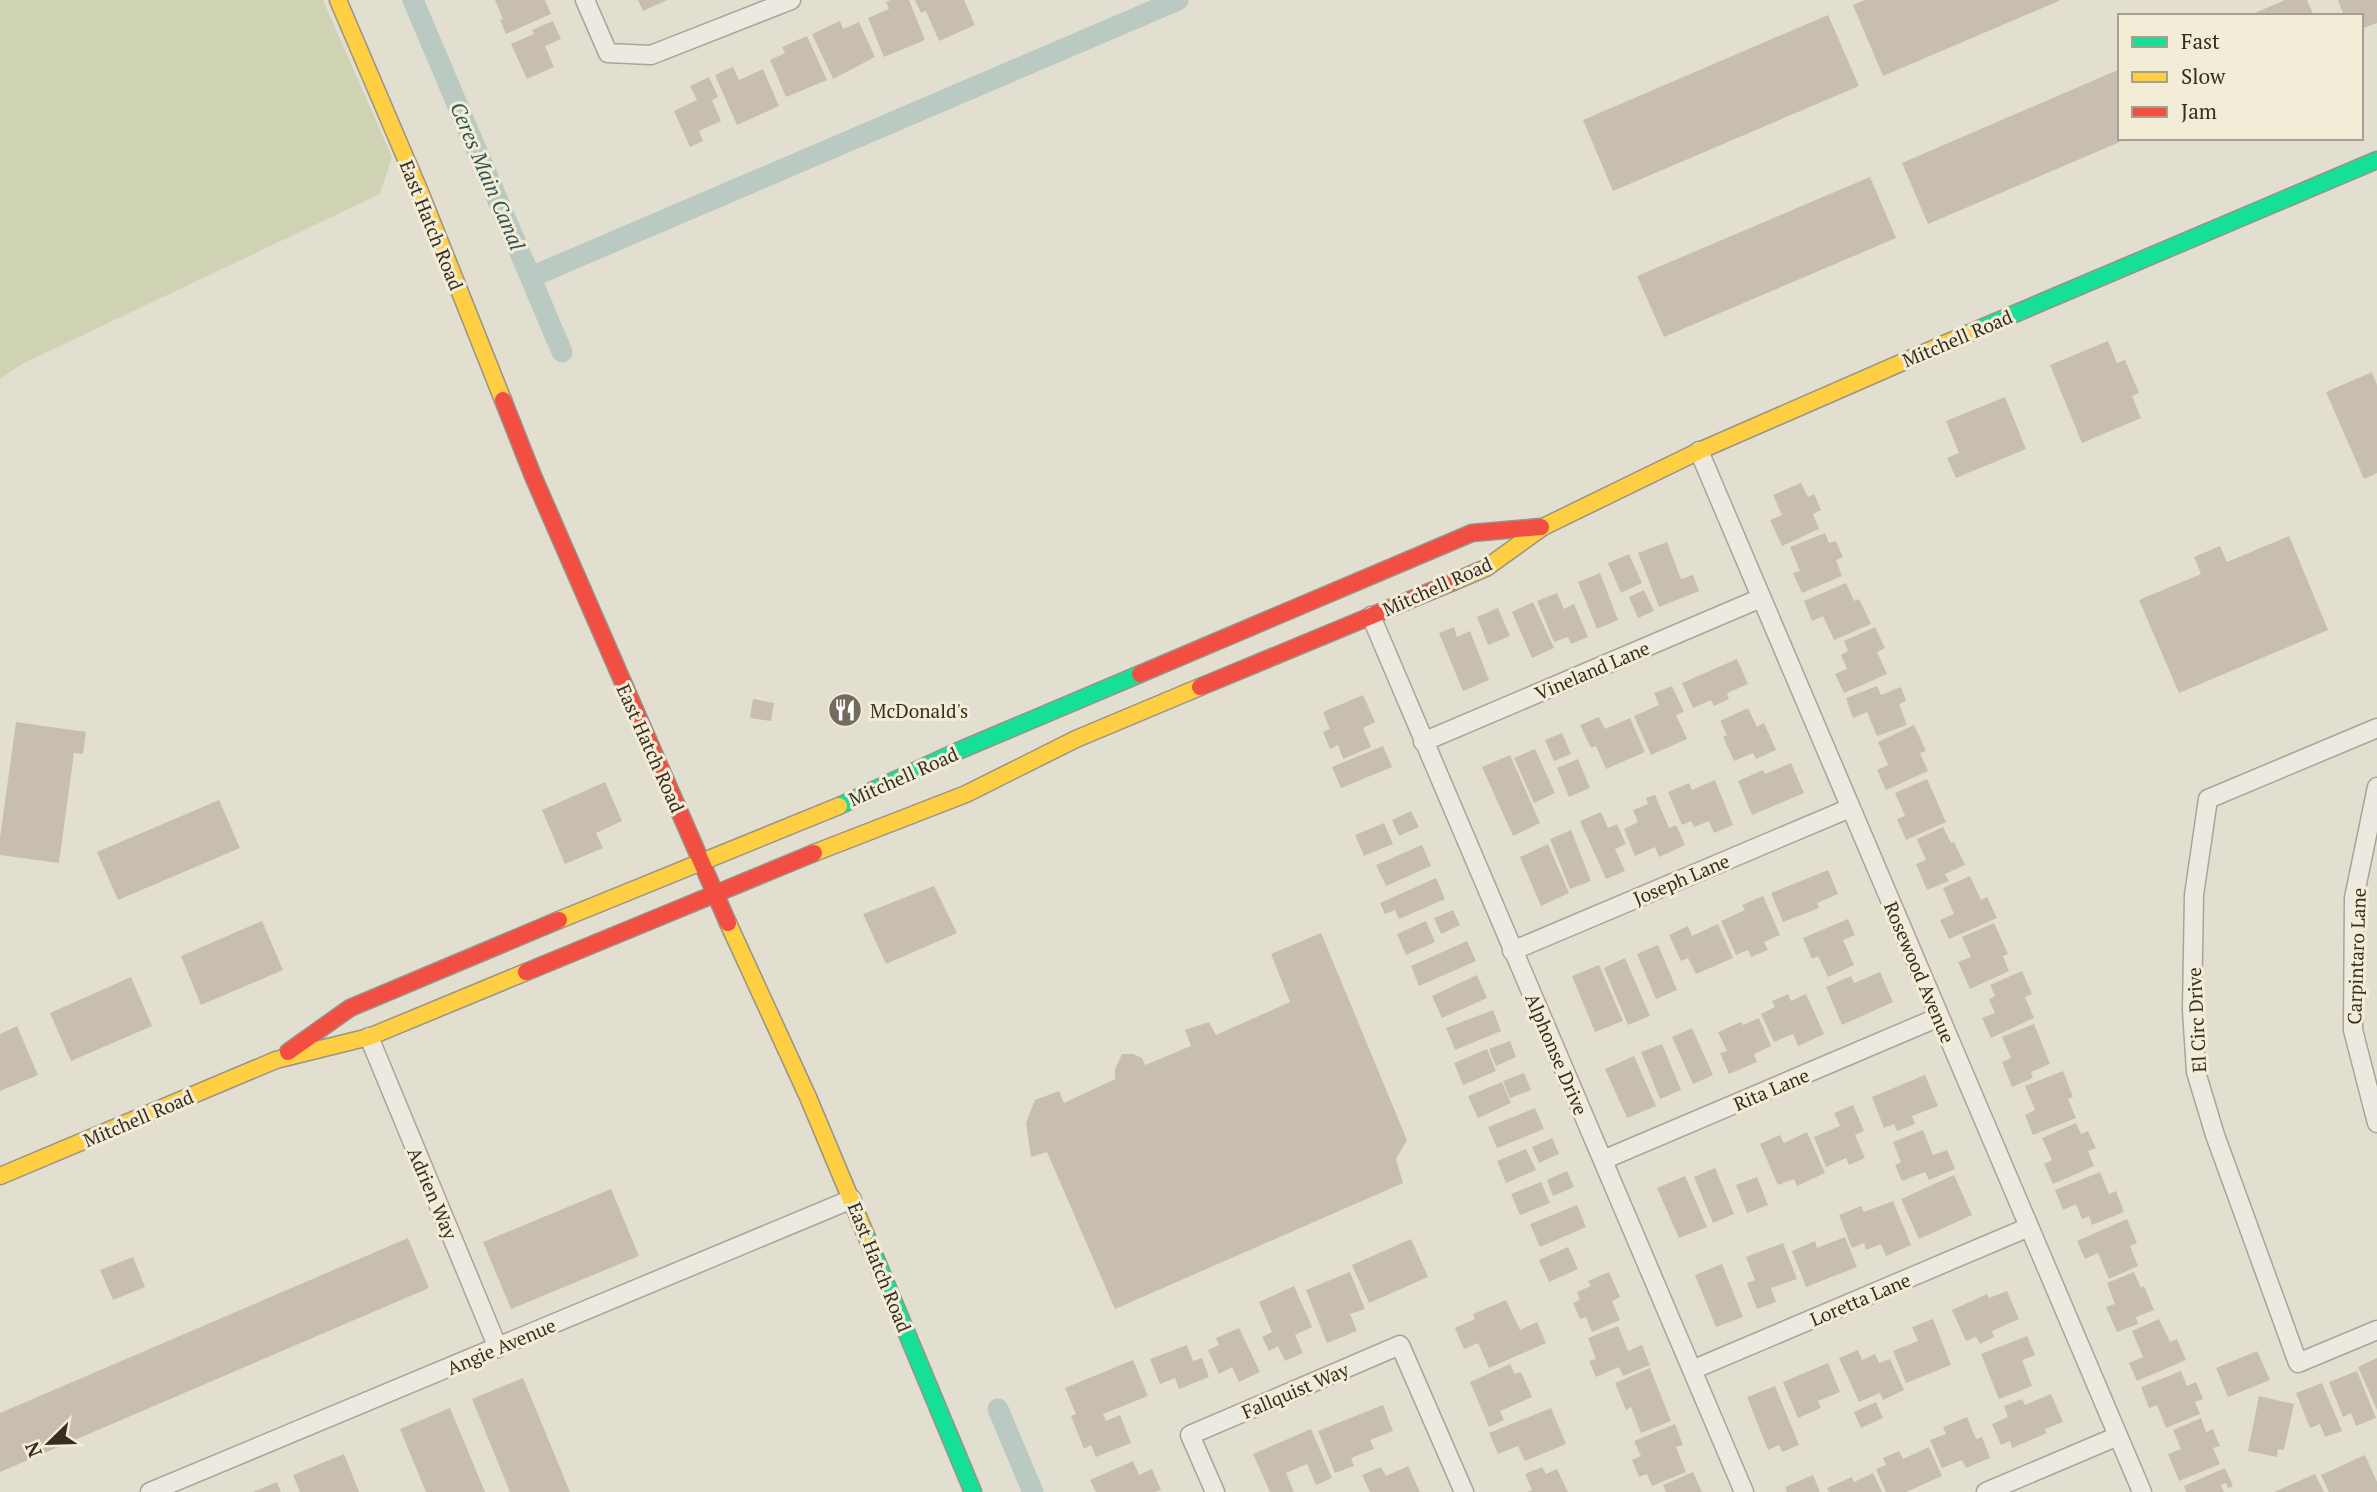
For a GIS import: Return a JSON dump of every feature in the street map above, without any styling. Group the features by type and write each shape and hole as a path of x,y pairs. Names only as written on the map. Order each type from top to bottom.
{"main road":[{"name":"East Hatch Road","path":"338,0 419,192 533,476 700,862 716,892 852,1199 973,1492"},
{"name":"Mitchell Road","path":"0,1176 276,1060 369,1037 824,848 966,794 1076,739 1486,568 1543,527 1841,387 2377,160"},
{"name":"Mitchell Road","path":"276,1060 350,1008 816,816 958,751 1472,533 1543,527"}],"street":[{"path":"585,0 608,54 651,55 791,0"},
{"name":"Rosewood Avenue","path":"1699,452 2142,1492"},
{"name":"Vineland Lane","path":"1423,742 1761,598"},
{"name":"Alphonse Drive","path":"1371,616 1744,1492"},
{"name":"El Circ Drive","path":"2377,728 2208,799 2194,895 2192,1010 2196,1072 2215,1135 2298,1363 2377,1330"},
{"name":"Carpintaro Lane","path":"2377,787 2354,898 2353,1017 2353,1030 2377,1123"},
{"name":"Joseph Lane","path":"1512,951 1850,808"},
{"name":"Rita Lane","path":"1603,1160 1939,1017"},
{"name":"Adrien Way","path":"369,1037 498,1348"},
{"name":"Angie Avenue","path":"150,1492 852,1199"},
{"name":"Loretta Lane","path":"1692,1370 2029,1227"},
{"name":"Fallquist Way","path":"1215,1492 1190,1434 1400,1345 1464,1492"},
{"path":"1986,1492 2118,1436"}],"green space":[{"path":"0,0 323,0 392,157 380,194 22,364 0,379"}],"building":[{"path":"495,0 545,0 551,14 506,34"},
{"path":"638,0 667,0 643,11"},
{"path":"909,0 925,40 884,57 868,18 889,9 886,2"},
{"path":"915,0 964,0 975,25 939,41 926,11 921,13"},
{"path":"1865,0 2061,0 1883,76 1853,5"},
{"path":"2285,0 2307,0 2313,14 2253,14"},
{"path":"2338,0 2377,0 2377,23 2363,28 2363,14 2343,14"},
{"path":"1828,15 1859,86 1613,191 1583,120"},
{"path":"553,21 561,39 545,46 554,67 527,79 511,44 534,34 532,30"},
{"path":"840,21 843,29 859,22 875,57 833,79 812,34"},
{"path":"807,36 827,80 786,97 770,60 785,53 782,47"},
{"path":"733,67 739,80 763,69 779,106 737,125 715,75"},
{"path":"2118,70 2118,140 2124,140 1928,224 1902,163"},
{"path":"709,77 718,97 712,100 721,121 699,131 703,141 690,147 674,111 697,100 690,86"},
{"path":"1870,177 1896,238 1664,337 1637,276"},
{"path":"2108,341 2117,363 2125,360 2139,393 2132,396 2141,418 2082,443 2050,365"},
{"path":"2372,372 2377,385 2377,473 2364,479 2326,392"},
{"path":"2005,397 2026,449 1956,478 1947,458 1959,453 1946,421"},
{"path":"1801,483 1808,497 1814,494 1821,510 1813,514 1819,529 1782,546 1770,520 1782,515 1773,495"},
{"path":"1825,533 1829,543 1836,541 1843,557 1836,560 1842,576 1802,593 1793,573 1800,571 1790,547"},
{"path":"2289,536 2328,630 2179,693 2139,600 2201,574 2194,557 2220,546 2227,562"},
{"path":"1667,542 1681,579 1693,575 1699,591 1659,607 1638,553"},
{"path":"1629,554 1642,583 1621,593 1608,563"},
{"path":"1600,573 1618,620 1597,629 1578,582"},
{"path":"1846,583 1854,601 1859,599 1871,624 1834,640 1823,616 1812,621 1804,601"},
{"path":"1644,590 1654,611 1638,618 1629,597"},
{"path":"1557,593 1564,609 1574,604 1588,637 1571,644 1568,637 1554,642 1537,601"},
{"path":"1533,602 1554,648 1532,658 1512,612"},
{"path":"1498,608 1510,636 1488,645 1477,617"},
{"path":"1454,627 1457,637 1470,631 1489,680 1463,691 1439,633"},
{"path":"1875,627 1885,648 1877,652 1887,674 1844,693 1835,674 1847,669 1841,655 1848,651 1844,641"},
{"path":"1737,659 1748,684 1727,693 1729,699 1714,706 1711,700 1693,708 1682,683"},
{"path":"1672,686 1684,712 1676,715 1687,739 1651,755 1634,716 1659,705 1654,693"},
{"path":"1877,686 1881,695 1901,687 1906,701 1899,704 1907,725 1877,736 1867,712 1853,718 1846,698"},
{"path":"1363,695 1375,722 1363,728 1371,747 1343,759 1338,745 1330,749 1323,732 1330,729 1323,712"},
{"path":"753,699 774,703 771,721 750,718"},
{"path":"1748,708 1757,727 1764,723 1776,750 1756,759 1753,753 1734,761 1723,737 1727,735 1720,721"},
{"path":"1599,717 1605,729 1630,718 1645,752 1606,769 1596,746 1591,748 1580,725"},
{"path":"16,722 86,732 83,754 74,753 59,863 0,855"},
{"path":"1914,725 1926,751 1920,753 1928,771 1886,790 1877,770 1888,765 1878,742"},
{"path":"1562,733 1571,754 1554,761 1545,740"},
{"path":"1383,746 1392,767 1341,788 1332,767"},
{"path":"1535,749 1555,793 1534,803 1514,758"},
{"path":"1510,755 1540,823 1513,836 1482,767"},
{"path":"1578,759 1590,788 1569,797 1557,768"},
{"path":"1791,763 1804,793 1752,815 1738,781 1763,770 1765,774"},
{"path":"1927,779 1946,822 1906,840 1897,819 1905,816 1895,793"},
{"path":"1715,780 1733,825 1714,833 1709,821 1694,827 1691,821 1682,825 1668,792 1689,783 1692,790"},
{"path":"605,782 622,821 596,833 603,848 565,864 542,810"},
{"path":"1655,795 1669,828 1676,825 1685,845 1659,857 1655,847 1635,856 1624,829 1638,822 1633,810 1648,804 1646,798"},
{"path":"219,800 240,848 118,900 97,852"},
{"path":"1411,811 1419,827 1399,836 1392,820"},
{"path":"1601,812 1608,828 1617,824 1626,844 1615,849 1625,871 1606,879 1580,821"},
{"path":"1384,823 1393,844 1364,856 1355,835"},
{"path":"1943,827 1965,865 1945,874 1949,881 1927,890 1916,864 1926,860 1917,839"},
{"path":"1571,830 1591,881 1570,889 1550,839"},
{"path":"1548,844 1569,893 1541,906 1520,857"},
{"path":"1422,845 1431,866 1386,886 1376,865"},
{"path":"1828,870 1838,894 1817,903 1819,908 1783,922 1771,893"},
{"path":"1970,876 1981,900 1987,897 1997,918 1949,939 1940,920 1954,914 1943,888"},
{"path":"1436,878 1445,899 1399,919 1395,910 1385,914 1380,903"},
{"path":"934,886 957,933 886,964 863,914"},
{"path":"1763,896 1780,935 1764,942 1768,950 1751,957 1748,950 1736,955 1721,921 1745,910 1742,905"},
{"path":"1453,910 1460,925 1441,934 1434,918"},
{"path":"1848,919 1855,935 1843,940 1854,965 1828,977 1818,956 1812,959 1803,938"},
{"path":"262,921 283,970 201,1005 181,956"},
{"path":"1426,921 1435,942 1406,955 1397,934"},
{"path":"1994,923 2008,954 2003,956 2009,971 1970,989 1958,962 1971,957 1962,937"},
{"path":"1718,924 1733,958 1696,974 1688,958 1681,961 1669,935 1688,926 1692,936"},
{"path":"1321,933 1407,1140 1396,1159 1403,1183 1115,1309 1047,1152 1031,1157 1026,1123 1035,1100 1059,1091 1064,1103 1115,1079 1115,1069 1122,1054 1133,1054 1142,1058 1145,1065 1191,1046 1185,1030 1209,1022 1216,1035 1290,1002 1271,954"},
{"path":"1467,941 1476,961 1419,986 1411,966"},
{"path":"1658,945 1677,990 1656,999 1637,954"},
{"path":"1625,958 1650,1016 1628,1025 1604,968"},
{"path":"1599,965 1623,1021 1595,1032 1572,976"},
{"path":"2022,971 2032,994 2025,997 2034,1018 1991,1038 1982,1018 1995,1013 1989,999 1995,996 1990,985"},
{"path":"1880,972 1893,1002 1842,1025 1826,987 1851,976 1854,983"},
{"path":"1477,975 1487,998 1442,1018 1432,996"},
{"path":"131,977 152,1026 71,1061 50,1013"},
{"path":"1788,994 1791,1001 1806,994 1824,1034 1798,1046 1793,1034 1774,1042 1761,1014 1775,1007 1772,1001"},
{"path":"1493,1010 1501,1031 1455,1050 1446,1028"},
{"path":"1759,1018 1771,1046 1754,1054 1757,1062 1729,1074 1720,1053 1727,1051 1718,1032"},
{"path":"2034,1024 2050,1064 2031,1072 2033,1078 2012,1087 2002,1062 2011,1058 2002,1037"},
{"path":"17,1026 38,1075 0,1091 0,1034"},
{"path":"1692,1028 1713,1075 1693,1084 1672,1037"},
{"path":"1510,1041 1516,1057 1496,1066 1489,1049"},
{"path":"1662,1044 1681,1090 1660,1099 1641,1052"},
{"path":"1487,1049 1496,1071 1463,1085 1454,1063"},
{"path":"1634,1056 1656,1106 1627,1118 1605,1069"},
{"path":"2063,1071 2073,1097 2068,1099 2076,1118 2033,1135 2025,1115 2035,1110 2025,1086"},
{"path":"1524,1073 1531,1090 1510,1098 1503,1081"},
{"path":"1925,1075 1938,1106 1912,1116 1915,1124 1897,1131 1894,1124 1884,1128 1872,1097"},
{"path":"1502,1082 1511,1103 1478,1118 1468,1096"},
{"path":"1853,1105 1864,1131 1855,1135 1865,1158 1849,1165 1846,1158 1826,1167 1814,1137 1840,1126 1834,1113"},
{"path":"1535,1108 1544,1129 1497,1148 1488,1127"},
{"path":"2076,1123 2081,1134 2088,1131 2096,1148 2088,1151 2094,1166 2053,1184 2044,1164 2052,1160 2042,1138"},
{"path":"1923,1130 1933,1155 1947,1150 1955,1169 1929,1180 1925,1172 1902,1181 1895,1165 1901,1162 1893,1142"},
{"path":"1807,1132 1825,1173 1797,1186 1794,1179 1778,1185 1760,1144 1780,1135 1784,1143"},
{"path":"1552,1138 1559,1154 1539,1163 1532,1147"},
{"path":"1526,1149 1536,1170 1506,1183 1497,1161"},
{"path":"1715,1168 1734,1214 1713,1223 1694,1177"},
{"path":"1567,1171 1574,1187 1553,1196 1547,1180"},
{"path":"2100,1172 2109,1194 2116,1191 2124,1212 2092,1225 2089,1216 2082,1219 2076,1204 2063,1210 2055,1190"},
{"path":"1954,1175 1972,1215 1919,1239 1901,1199"},
{"path":"1685,1176 1707,1227 1679,1238 1657,1188"},
{"path":"1757,1177 1768,1205 1747,1213 1736,1185"},
{"path":"1541,1182 1550,1203 1520,1215 1511,1194"},
{"path":"611,1189 639,1256 511,1309 483,1242"},
{"path":"1893,1201 1911,1245 1886,1256 1881,1244 1866,1250 1864,1243 1852,1248 1839,1215 1861,1206 1864,1212"},
{"path":"1577,1205 1586,1227 1540,1247 1530,1224"},
{"path":"2127,1219 2137,1243 2130,1246 2138,1266 2109,1279 2098,1253 2085,1259 2077,1241"},
{"path":"1845,1237 1857,1267 1806,1287 1792,1251 1815,1241 1817,1248"},
{"path":"408,1238 429,1288 0,1472 0,1413"},
{"path":"1411,1239 1428,1277 1369,1303 1352,1265"},
{"path":"1783,1243 1797,1279 1771,1288 1776,1302 1757,1309 1747,1283 1755,1280 1746,1257"},
{"path":"1568,1247 1578,1269 1549,1282 1539,1260"},
{"path":"133,1257 145,1287 113,1300 100,1270"},
{"path":"1722,1264 1743,1317 1716,1327 1695,1275"},
{"path":"1350,1272 1365,1309 1350,1314 1357,1331 1327,1343 1306,1290"},
{"path":"1609,1272 1620,1297 1612,1301 1620,1320 1592,1332 1586,1317 1580,1319 1573,1303 1580,1300 1577,1292 1591,1286 1588,1281"},
{"path":"2134,1272 2141,1288 2144,1286 2154,1310 2136,1317 2138,1324 2117,1332 2106,1307 2115,1304 2107,1283"},
{"path":"1294,1286 1312,1327 1295,1335 1303,1353 1285,1361 1278,1346 1269,1351 1262,1337 1272,1332 1259,1302"},
{"path":"2007,1291 2019,1319 1992,1331 1994,1337 1980,1344 1976,1337 1966,1341 1952,1310 1987,1294 1989,1298"},
{"path":"1506,1300 1520,1330 1537,1322 1546,1343 1489,1368 1478,1343 1464,1349 1455,1328 1475,1319 1473,1314"},
{"path":"1933,1319 1951,1365 1906,1383 1893,1351 1918,1341 1912,1327"},
{"path":"2159,1319 2170,1342 2177,1339 2186,1360 2137,1381 2129,1363 2143,1357 2132,1331"},
{"path":"1618,1326 1628,1351 1642,1345 1650,1365 1623,1376 1619,1367 1596,1377 1589,1361 1596,1359 1588,1338"},
{"path":"1239,1328 1260,1372 1239,1382 1232,1367 1219,1374 1208,1350 1219,1345 1216,1338"},
{"path":"2027,1336 2035,1355 2022,1360 2032,1386 1999,1399 1981,1354"},
{"path":"1187,1345 1193,1361 1202,1358 1209,1377 1179,1389 1175,1378 1160,1384 1150,1359"},
{"path":"1858,1350 1862,1360 1875,1354 1879,1363 1890,1359 1904,1390 1883,1400 1880,1393 1859,1402 1839,1358"},
{"path":"2257,1351 2270,1380 2228,1397 2216,1368"},
{"path":"2377,1358 2377,1410 2358,1367"},
{"path":"1133,1360 1148,1396 1103,1414 1106,1421 1120,1415 1131,1443 1096,1457 1091,1445 1084,1449 1071,1416 1076,1414 1065,1388"},
{"path":"1828,1363 1840,1392 1818,1401 1821,1408 1798,1418 1783,1382"},
{"path":"1510,1364 1515,1374 1521,1372 1532,1397 1500,1411 1504,1420 1489,1427 1470,1382"},
{"path":"1650,1368 1671,1421 1641,1433 1631,1407 1626,1410 1615,1383"},
{"path":"2181,1371 2187,1386 2196,1382 2203,1399 2195,1402 2200,1414 2166,1428 2157,1405 2149,1408 2141,1387"},
{"path":"2357,1371 2376,1418 2356,1426 2351,1413 2343,1417 2329,1382"},
{"path":"523,1378 570,1492 510,1492 472,1399"},
{"path":"2322,1383 2342,1431 2325,1437 2320,1424 2310,1428 2296,1393"},
{"path":"1775,1386 1799,1445 1782,1452 1779,1445 1768,1450 1747,1397"},
{"path":"2051,1394 2063,1422 2045,1429 2047,1433 2012,1448 2010,1441 2001,1445 1992,1424 2008,1417 2004,1406 2022,1399 2025,1405"},
{"path":"2259,1396 2294,1404 2284,1450 2278,1449 2277,1457 2248,1451"},
{"path":"1876,1402 1883,1418 1861,1428 1854,1412"},
{"path":"1383,1405 1393,1431 1370,1440 1374,1449 1351,1458 1354,1466 1335,1473 1318,1431"},
{"path":"450,1408 485,1492 426,1492 400,1429"},
{"path":"1551,1408 1566,1444 1525,1461 1518,1446 1498,1454 1489,1433"},
{"path":"1967,1417 1976,1439 1982,1437 1990,1458 1966,1468 1962,1460 1942,1468 1930,1440 1946,1434 1943,1427"},
{"path":"2201,1418 2206,1432 2213,1429 2220,1446 2213,1448 2220,1464 2179,1481 2168,1454 2181,1449 2173,1430"},
{"path":"1675,1424 1683,1445 1676,1447 1686,1472 1652,1486 1647,1474 1639,1477 1632,1460 1641,1456 1634,1441"},
{"path":"1311,1429 1332,1478 1316,1485 1307,1464 1286,1473 1294,1492 1270,1492 1253,1454"},
{"path":"1929,1447 1942,1476 1906,1492 1886,1492 1876,1469 1886,1465 1883,1458 1899,1451 1903,1459"},
{"path":"344,1454 359,1492 300,1492 293,1475"},
{"path":"2365,1455 2377,1482 2377,1492 2329,1492 2321,1475"},
{"path":"1133,1461 1139,1475 1152,1469 1161,1490 1096,1492 1090,1480"},
{"path":"1408,1466 1420,1492 1370,1492 1362,1475 1381,1467 1386,1476"},
{"path":"1542,1467 1546,1474 1557,1469 1568,1492 1527,1492 1532,1490 1525,1474"},
{"path":"2225,1468 2233,1486 2228,1488 2226,1483 2221,1485 2224,1492 2186,1492 2184,1486"},
{"path":"1693,1472 1702,1492 1666,1492 1663,1485"},
{"path":"1873,1473 1882,1492 1829,1492 1827,1488 1852,1477 1854,1482"},
{"path":"2315,1474 2324,1492 2274,1492"},
{"path":"1813,1475 1820,1492 1787,1492 1785,1487"},
{"path":"277,1482 281,1492 253,1492"}],"waterway":[{"name":"Ceres Main Canal","path":"413,0 562,352"},
{"path":"531,277 1178,0"},
{"path":"998,1409 1033,1492"}],"traffic: fast":[{"path":"1967,334 2377,160"},
{"path":"839,806 958,751 1140,674"},
{"path":"865,1233 973,1492"}],"traffic: slow":[{"path":"338,0 420,192 503,400"},
{"path":"1453,582 1486,568 1543,527 1699,451 1967,334"},
{"path":"814,853 966,794 1076,739 1200,687"},
{"path":"559,920 839,806"},
{"path":"728,923 808,1097 865,1233"},
{"path":"0,1176 276,1060 369,1037 526,972"}],"traffic: jam":[{"path":"503,400 533,476 728,923"},
{"path":"1140,674 1472,533 1541,527"},
{"path":"1200,687 1453,582"},
{"path":"526,972 814,853"},
{"path":"288,1052 350,1008 559,920"}],"place":[{"name":"McDonald's","path":"845,710"}]}
